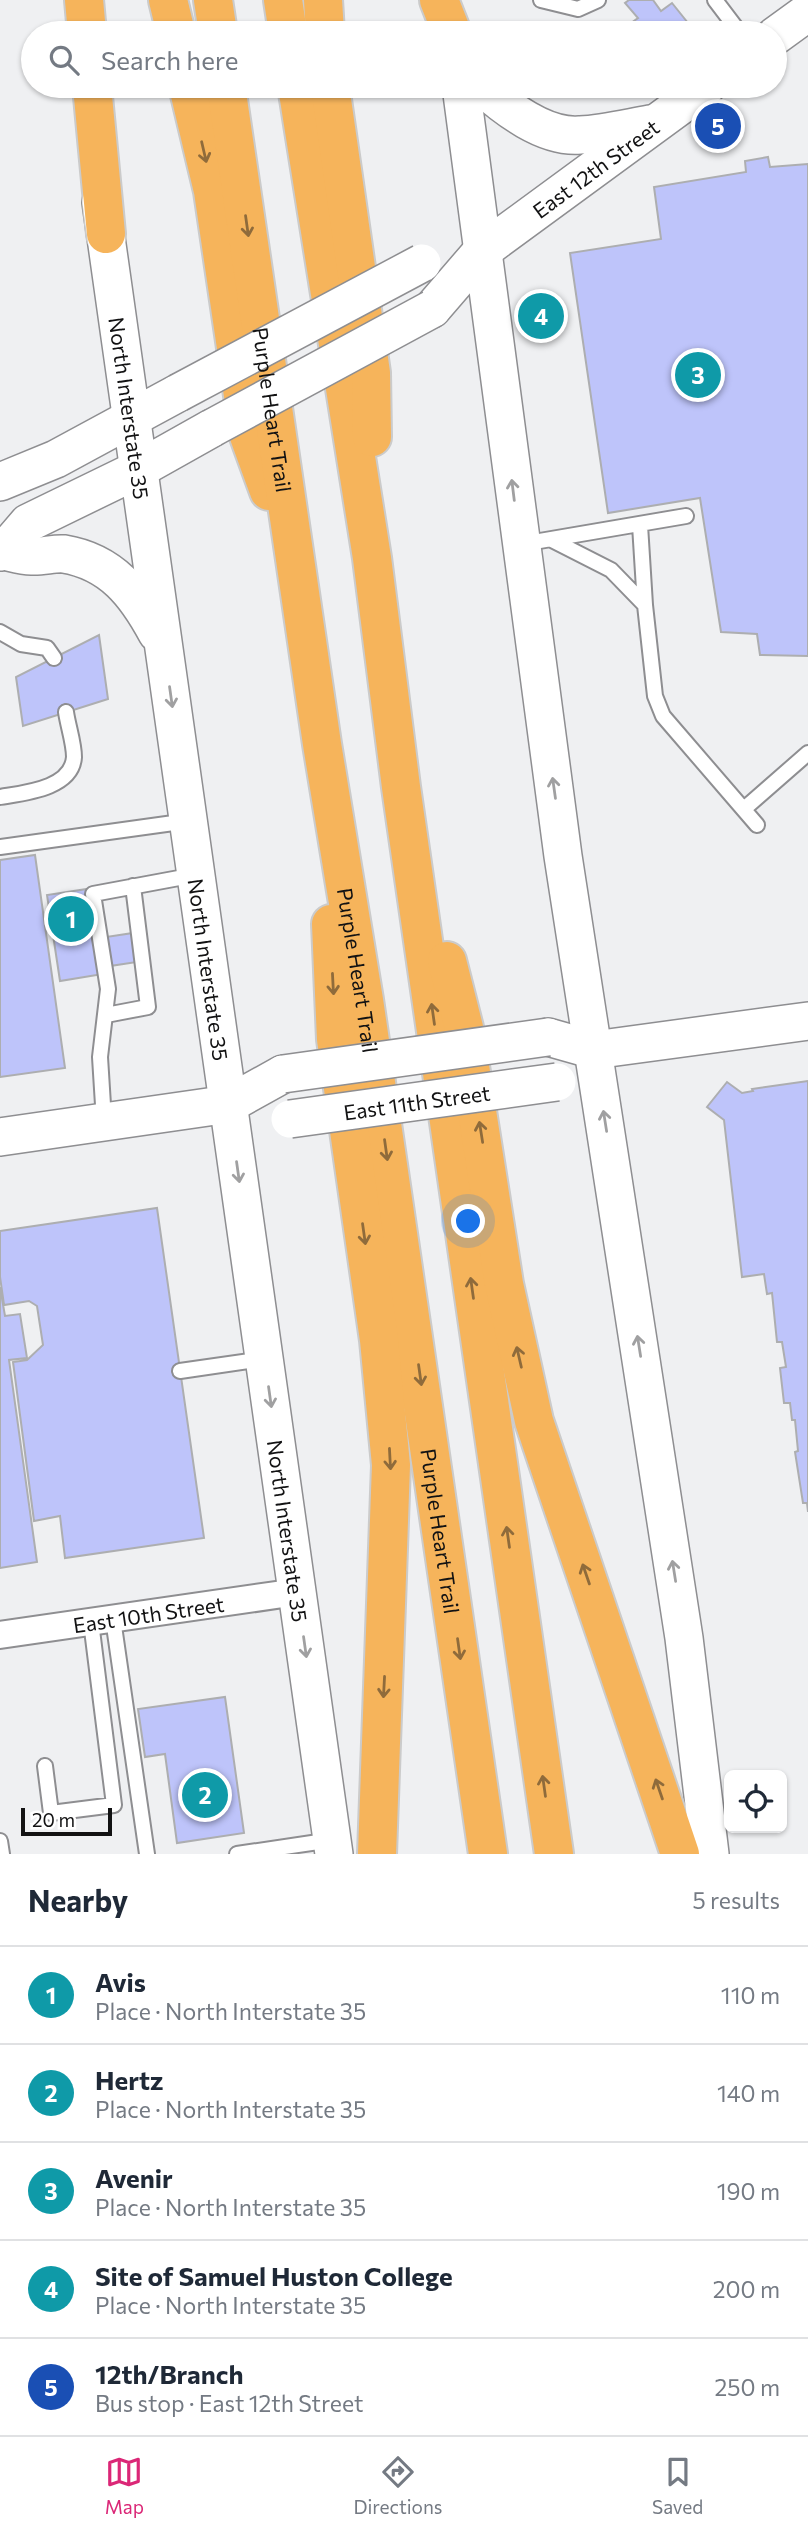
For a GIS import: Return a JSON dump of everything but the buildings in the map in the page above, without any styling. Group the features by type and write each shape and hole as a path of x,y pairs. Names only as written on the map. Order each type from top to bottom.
{"highway":[{"path":"84,0 86,21"},
{"path":"168,0 173,21"},
{"path":"213,0 216,21"},
{"path":"283,0 287,21"},
{"path":"323,0 324,21"},
{"path":"439,0 448,21"},
{"path":"93,98 106,234"},
{"path":"191,98 213,191 249,436 298,569"},
{"name":"Purple Heart Trail","path":"228,98 322,744 364,1000 488,1854"},
{"path":"299,98 372,558 401,787 554,1854"},
{"path":"332,98 372,373 372,558"},
{"path":"322,744 336,1039 379,1340 391,1465 377,1854"},
{"path":"401,787 464,1028 504,1284 534,1421 680,1854"}],"main road":[{"path":"66,0 70,21"},
{"path":"451,0 452,21"},
{"path":"787,27 808,12"},
{"name":"North Interstate 35","path":"83,98 106,234 333,1847"},
{"path":"463,98 482,251 536,542 594,1050 684,1638 710,1854"},
{"path":"497,98 526,119 550,131 578,136 657,122"},
{"name":"East 12th Street","path":"2,551 28,523 139,469 432,309 482,251 690,98"},
{"name":"East 12th Street","path":"0,482 56,459 132,420 422,263 482,251"},
{"path":"2,551 31,556 62,554 83,559 112,575 136,595 164,645"},
{"name":"East 11th Street","path":"0,1137 229,1104 284,1074 548,1037 594,1050 808,1021"},
{"name":"East 11th Street","path":"229,1104 290,1119 557,1082 594,1050"}],"street":[{"name":"East 10th Street","path":"0,1635 297,1592"}],"lane":[{"path":"541,0 578,9 598,0"},
{"path":"715,0 731,21"},
{"path":"536,542 686,516"},
{"path":"640,525 655,696 663,716 757,825"},
{"path":"536,542 611,570 645,606"},
{"path":"0,632 21,644 47,648 54,658"},
{"path":"4,796 43,788 66,772 74,758 66,712"},
{"path":"744,810 808,753"},
{"path":"0,848 189,821"},
{"path":"104,1122 100,1057 108,989 93,894 197,875"},
{"path":"106,1015 148,1007 133,887"},
{"path":"180,1371 265,1359"},
{"path":"45,1766 51,1813 114,1805 102,1621"},
{"path":"102,1621 147,1854"},
{"path":"0,1842 2,1854"},
{"path":"237,1854 333,1847"}],"place":[{"name":"12th/Branch","path":"718,126"},
{"name":"Site of Samuel Huston College","path":"541,316"},
{"name":"Avenir","path":"698,375"},
{"name":"Avis","path":"71,919"},
{"name":"Hertz","path":"205,1795"}]}
